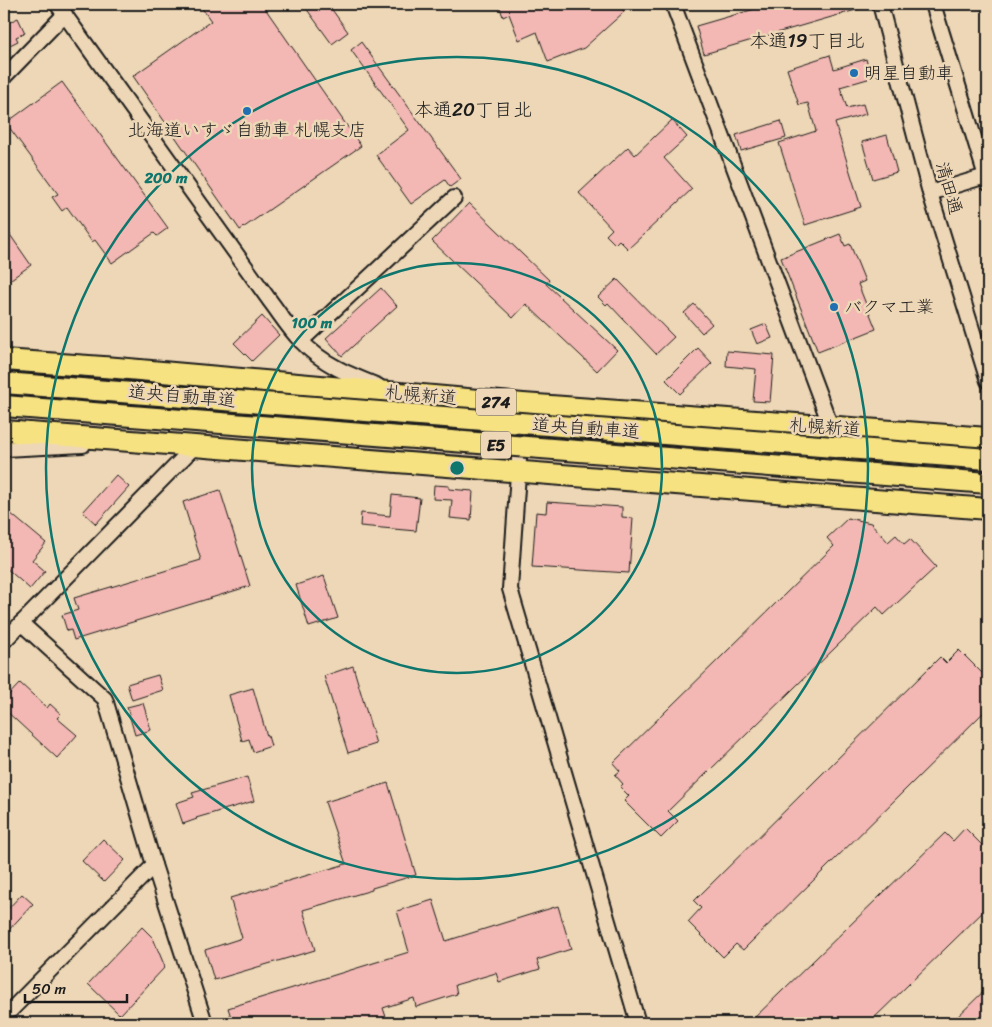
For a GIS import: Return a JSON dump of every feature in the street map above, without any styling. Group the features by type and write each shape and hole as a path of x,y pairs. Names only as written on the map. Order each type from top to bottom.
{"highway":[{"name":"札幌新道","path":"4,360 523,404 988,438"},
{"name":"道央自動車道","path":"4,383 988,460"},
{"name":"道央自動車道","path":"4,406 988,483"},
{"path":"4,431 988,509"}],"street":[{"path":"673,4 832,427"},
{"name":"清田通","path":"880,4 930,193 988,381"},
{"path":"930,193 987,179 933,4"},
{"path":"4,77 61,9 301,341 323,360 341,371 394,392"},
{"path":"301,341 454,198"},
{"path":"523,404 510,589 638,1023"},
{"path":"4,449 141,442"},
{"path":"4,641 196,445"},
{"path":"21,623 105,699 154,865 205,1023"},
{"path":"4,1017 154,865"}],"building":[{"name":"北海道いすゞ自動車 札幌支店","path":"199,4 262,4 361,146 240,230 133,76 211,21"},
{"path":"303,4 328,4 348,32 332,44"},
{"path":"499,4 620,4 624,12 584,48 548,62 537,32 519,40 509,14 503,17"},
{"path":"772,4 866,4 866,7 704,54 696,26"},
{"path":"4,14 8,23 18,18 25,33 16,37 18,41 4,48"},
{"path":"361,42 461,179 450,187 445,180 411,204 376,155 409,130 351,50"},
{"path":"830,55 834,69 866,59 871,78 840,87 847,108 863,104 866,114 835,123 861,207 805,225 779,143 816,131 808,103 799,105 787,69"},
{"path":"62,82 168,228 157,236 154,233 112,263 95,240 92,242 67,207 62,211 52,197 58,194 6,123"},
{"path":"672,120 687,137 664,158 692,189 628,249 619,240 615,244 606,235 612,229 579,193 628,147 635,155"},
{"path":"781,121 786,138 741,151 736,135"},
{"path":"887,135 897,172 873,179 862,142"},
{"path":"469,203 549,280 546,284 617,350 597,371 526,304 513,318 432,241"},
{"path":"4,226 31,265 4,284"},
{"name":"バクマ工業","path":"840,234 845,246 850,244 865,281 858,284 876,329 818,352 781,258"},
{"path":"617,279 674,337 656,354 608,303 606,305 598,297"},
{"path":"381,288 397,306 342,356 326,338"},
{"path":"694,304 712,324 702,333 684,313"},
{"path":"262,316 279,335 252,361 234,343"},
{"path":"766,324 772,338 757,344 751,330"},
{"path":"698,348 712,363 680,394 666,380"},
{"path":"727,351 774,355 770,402 753,401 756,369 726,366"},
{"path":"116,475 129,487 96,524 83,512"},
{"path":"434,485 449,486 449,489 473,491 471,520 450,518 452,500 433,499"},
{"path":"220,490 250,586 74,640 71,630 67,631 62,615 78,610 74,598 201,560 183,502"},
{"path":"392,495 420,498 416,531 360,526 361,513 390,516"},
{"path":"547,502 622,507 622,517 633,518 629,573 532,567 536,512 546,513"},
{"path":"4,508 46,543 32,560 45,571 30,589 4,566"},
{"path":"848,518 871,523 888,542 896,535 904,544 910,539 936,567 884,615 877,607 668,811 678,821 661,838 624,801 629,796 620,787 623,784 615,775 620,771 613,763 834,546 827,538"},
{"path":"324,576 338,618 309,627 296,585"},
{"path":"959,650 988,679 988,697 984,701 988,708 743,950 736,944 723,957 688,922 701,908 694,901 940,657 946,663"},
{"path":"353,666 376,744 348,753 324,676"},
{"path":"158,675 163,690 132,700 127,684"},
{"path":"20,683 47,708 50,704 61,714 57,718 77,735 57,758 4,709 4,700"},
{"path":"253,688 271,746 253,752 249,739 242,741 229,695"},
{"path":"143,703 151,730 135,735 127,707"},
{"path":"247,777 254,801 196,818 183,824 176,803 194,797 192,793"},
{"path":"388,783 416,875 303,910 315,950 214,980 205,950 242,938 230,898 346,864 325,802"},
{"path":"965,828 988,851 988,907 869,1023 749,1023 945,833 953,841"},
{"path":"103,839 125,860 104,882 82,861"},
{"path":"22,894 33,904 4,935 4,913"},
{"path":"433,900 446,941 558,906 571,949 537,960 540,969 499,982 496,973 455,985 457,994 416,1007 414,998 383,1008 386,1017 366,1023 343,1023 342,1020 332,1023 233,1023 228,1008 409,952 397,911"},
{"path":"142,927 153,938 165,967 120,1015 88,984"},
{"path":"988,987 988,1023 951,1023"}],"place":[{"name":"明星自動車","path":"854,73"},
{"name":"北海道いすゞ自動車 札幌支店","path":"247,111"},
{"name":"バクマ工業","path":"834,307"}],"district":[{"name":"本通19丁目北","path":"807,40"},
{"name":"本通20丁目北","path":"473,109"}]}
